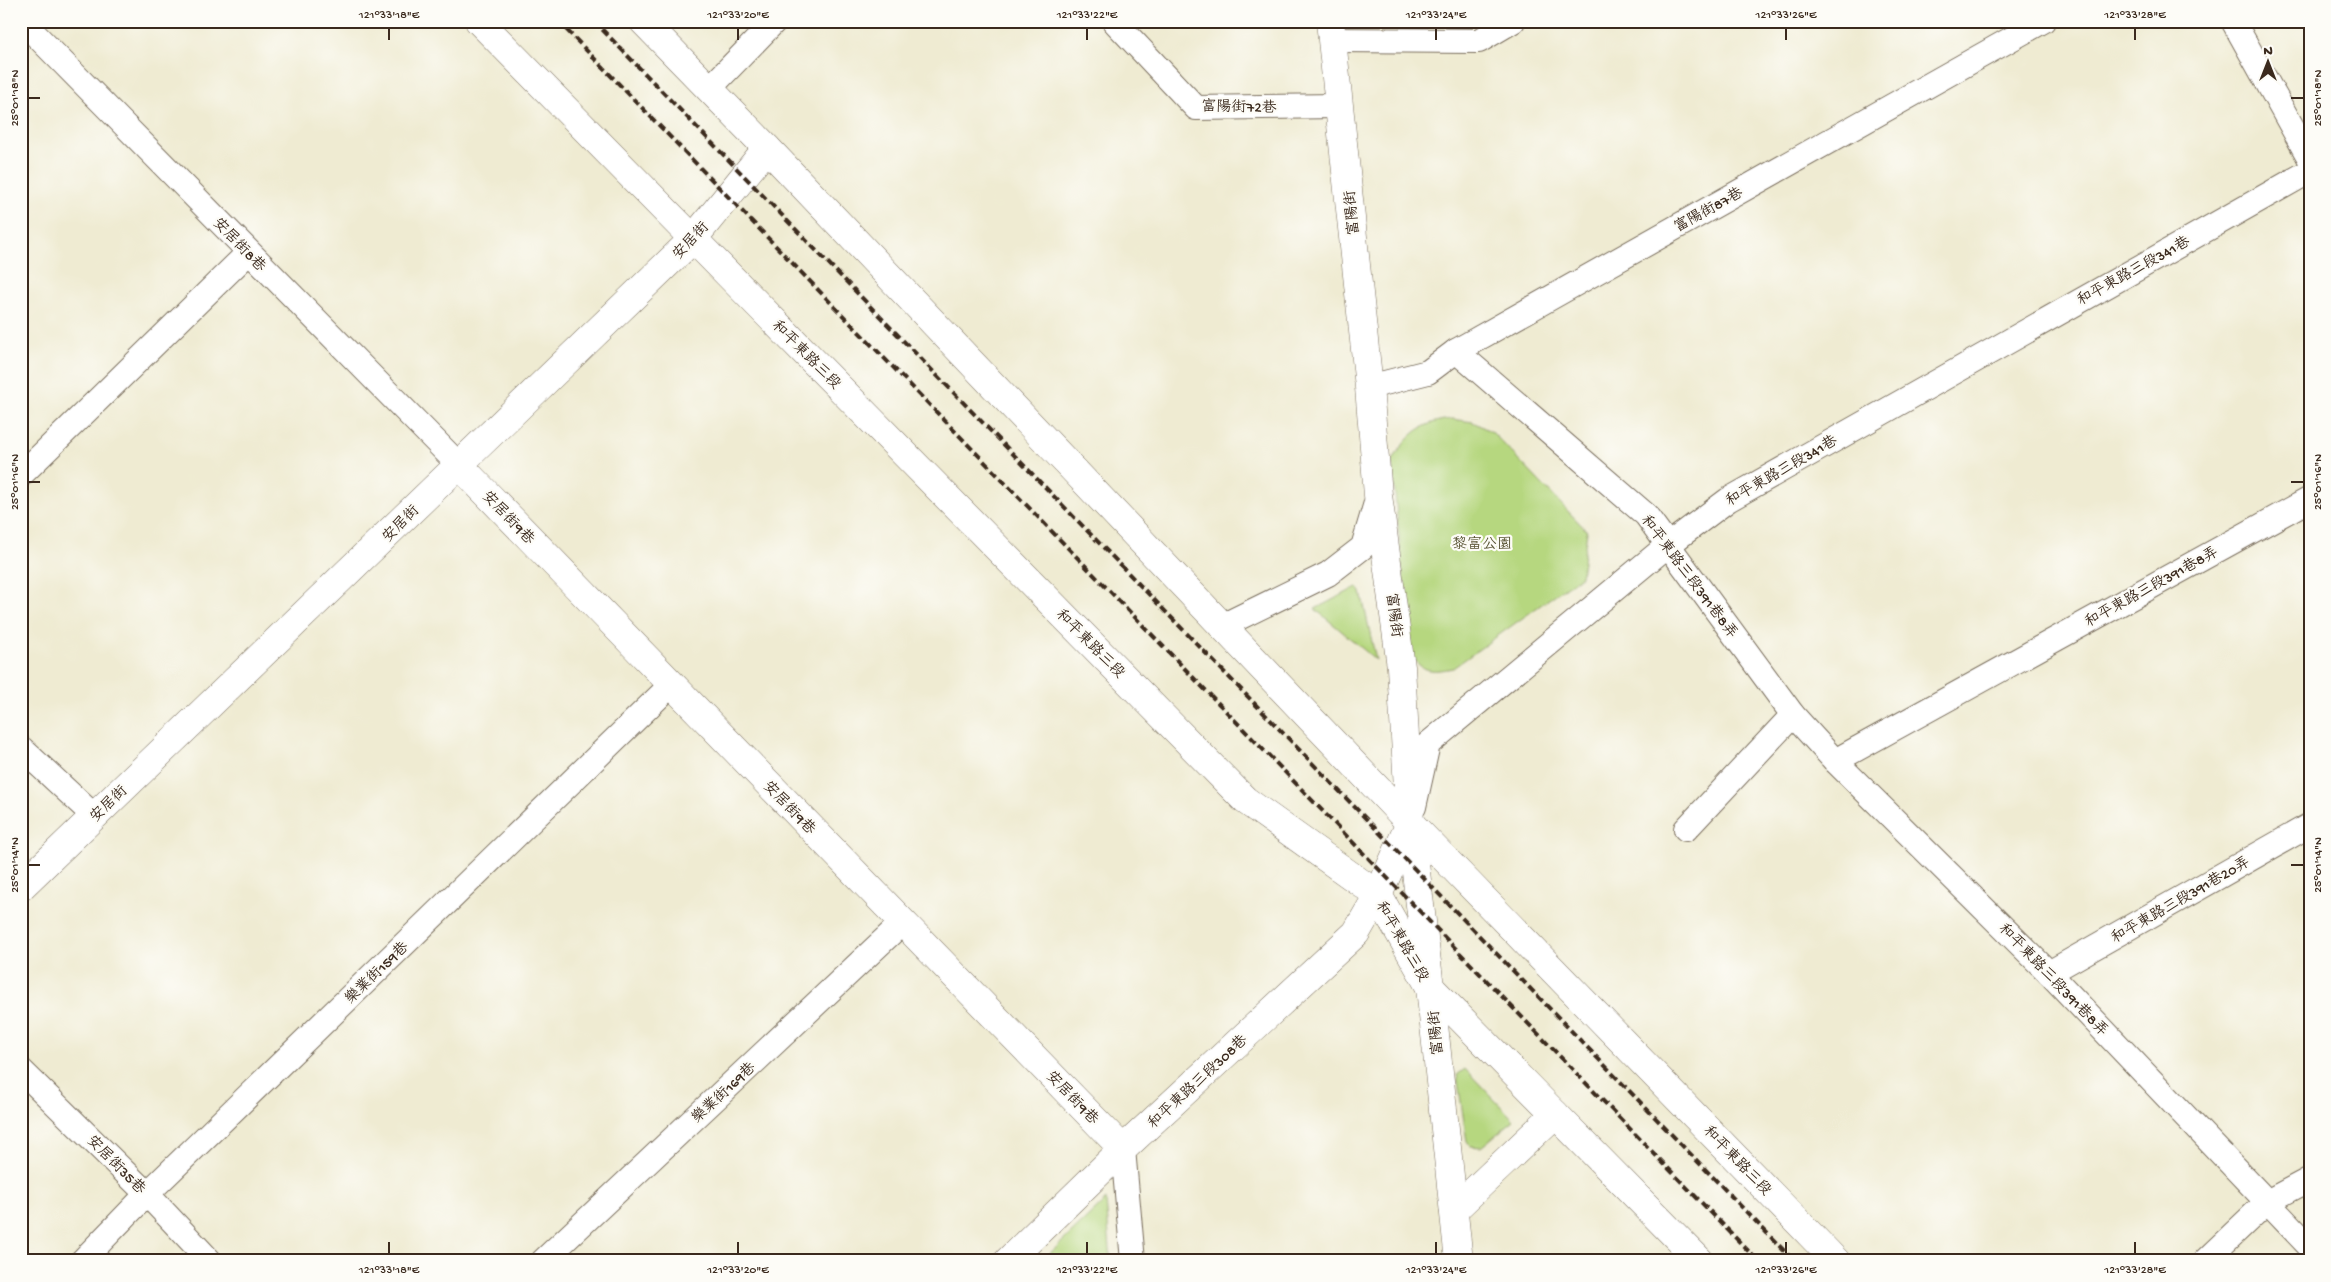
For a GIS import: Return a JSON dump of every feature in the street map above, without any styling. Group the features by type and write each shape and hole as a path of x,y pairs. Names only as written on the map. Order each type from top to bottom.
{"street":[{"name":"和平東路三段","path":"478,21 1245,800 1378,896 1430,987 1700,1261"},
{"name":"和平東路三段","path":"643,21 768,148 1410,823 1836,1261"},
{"name":"富陽街","path":"1331,30 1369,386 1378,495 1402,666 1410,823 1430,987 1459,1261"},
{"name":"安居街","path":"21,887 693,239 768,148"},
{"name":"安居街9巷","path":"459,465 1123,1149"},
{"name":"和平東路三段341巷","path":"1378,896 1410,823"},
{"name":"和平東路三段308巷","path":"1008,1261 1123,1149 1356,933 1378,896"},
{"path":"1454,1210 1555,1114"}],"lane":[{"name":"安居街8巷","path":"22,21 248,253 459,465"},
{"path":"709,89 775,21"},
{"path":"1331,30 1479,41 1513,21"},
{"name":"富陽街87巷","path":"1369,386 1428,372 1456,351 2043,21"},
{"path":"2233,21 2310,159"},
{"name":"富陽街72巷","path":"1124,26 1196,108 1339,106"},
{"name":"和平東路三段341巷","path":"1410,823 1428,744 1668,545 1728,500 2310,171"},
{"path":"21,475 248,253"},
{"name":"和平東路三段391巷8弄","path":"1456,351 1646,515 1793,715 1835,761 2049,973 2310,1247"},
{"path":"1222,626 1328,574 1363,547 1378,495"},
{"name":"和平東路三段391巷8弄","path":"1835,761 2310,499"},
{"name":"樂業街159巷","path":"82,1261 147,1194 671,685"},
{"path":"1686,829 1793,715"},
{"path":"21,748 94,816"},
{"name":"和平東路三段391巷20弄","path":"2049,973 2310,825"},
{"name":"樂業街169巷","path":"543,1261 903,922"},
{"name":"安居街35巷","path":"21,1070 147,1194 210,1261"},
{"path":"1123,1149 1133,1261"},
{"path":"2205,1261 2267,1202 2310,1179"}],"green space":[{"name":"黎富公園","path":"1452,419 1473,422 1492,432 1587,531 1581,576 1453,668 1428,670 1418,664 1410,653 1392,462 1409,437 1432,423"},
{"path":"1357,587 1361,592 1376,660 1315,609"},
{"path":"1465,1069 1514,1120 1481,1147 1470,1146 1467,1142 1457,1075"},
{"path":"1106,1200 1111,1261 1042,1261"}],"railway":[{"path":"558,21 1758,1261"},
{"path":"594,21 1794,1261"}]}
